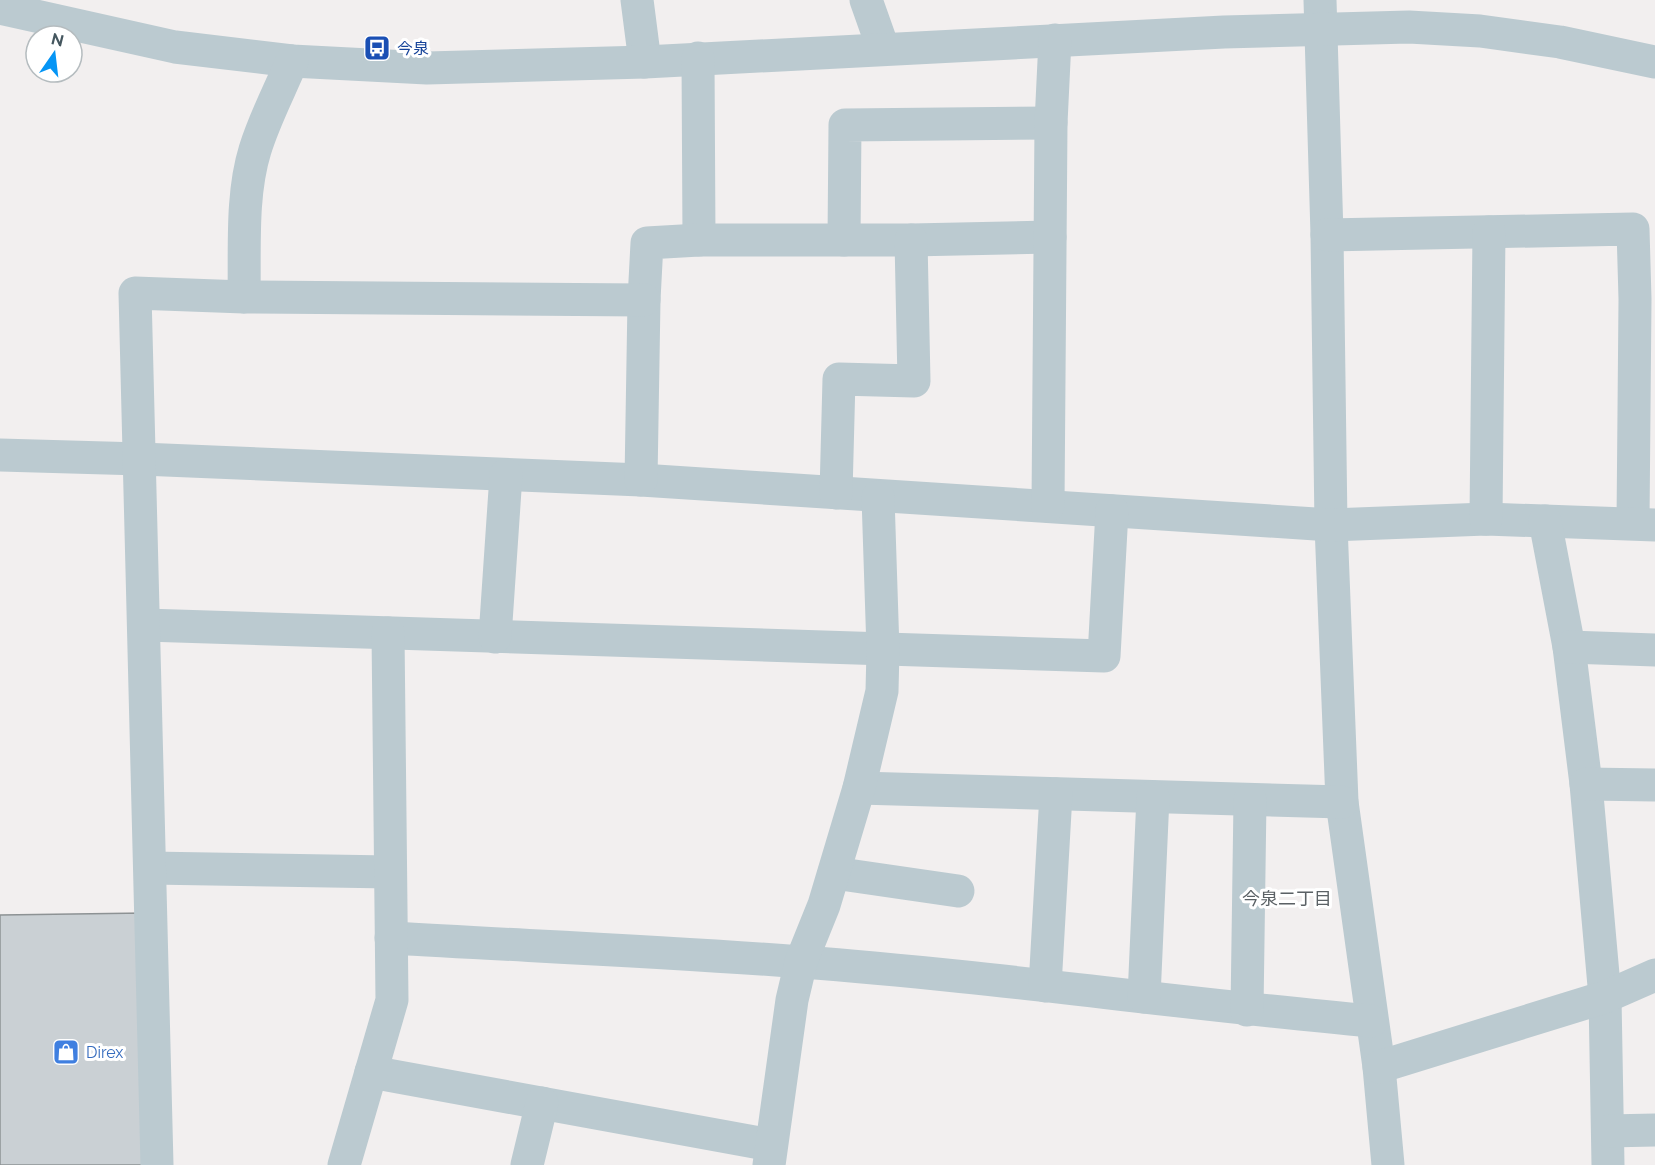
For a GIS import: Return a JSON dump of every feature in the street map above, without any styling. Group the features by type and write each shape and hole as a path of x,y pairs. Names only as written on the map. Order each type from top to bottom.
{"street":[{"path":"637,0 645,62"},
{"path":"866,0 883,48"},
{"path":"0,8 65,12 175,46 292,61 427,68 645,62 1055,40 1320,14 1410,27 1480,31 1560,42 1655,62"},
{"path":"1320,14 1327,235 1331,525 1342,802 1378,1067 1388,1165"},
{"path":"1048,507 1051,123 1055,40"},
{"path":"698,58 699,240"},
{"path":"244,297 245,225 255,150 292,61"},
{"path":"844,240 845,125 1051,123"},
{"path":"0,456 141,459 640,480 1331,525 1486,519 1644,524 1645,298 1633,229 1327,235"},
{"path":"1486,519 1489,232"},
{"path":"640,480 647,243 699,240 911,240 1050,237"},
{"path":"836,493 839,379 914,381 911,240"},
{"path":"157,1165 141,459 135,293 244,297 644,300"},
{"path":"495,637 506,475"},
{"path":"371,1072 542,1104 770,1155 792,1000 801,962 834,873 859,789 882,691 883,650 878,497"},
{"path":"145,625 1104,656 1112,511"},
{"path":"1545,521 1569,647 1586,784 1605,997 1608,1165"},
{"path":"344,1165 392,1000 388,633"},
{"path":"1569,647 1655,650"},
{"path":"1586,784 1655,785"},
{"path":"859,789 1342,802"},
{"path":"1045,986 1056,794"},
{"path":"1144,998 1153,797"},
{"path":"1247,1010 1250,800"},
{"path":"150,868 390,873"},
{"path":"834,873 957,891"},
{"path":"391,938 801,962 1045,986 1247,1010 1371,1021"},
{"path":"1378,1067 1605,997 1655,975"},
{"path":"527,1165 542,1104"},
{"path":"1608,1131 1655,1130"}],"building":[{"path":"145,913 149,1165 0,1165 0,915"}],"place":[{"name":"今泉","path":"377,48"},
{"name":"Direx","path":"66,1052"}],"district":[{"name":"今泉二丁目","path":"1287,899"}]}
